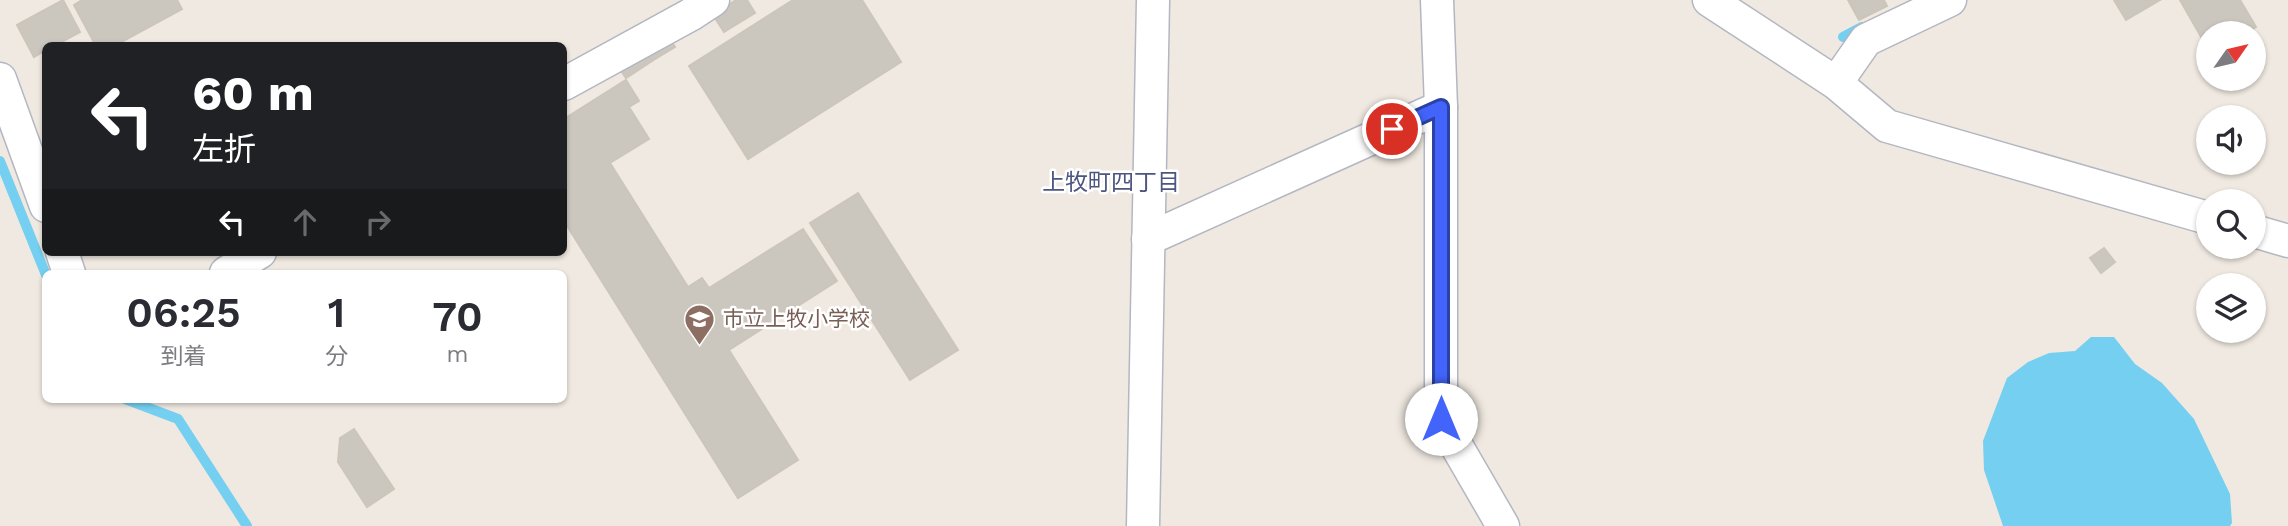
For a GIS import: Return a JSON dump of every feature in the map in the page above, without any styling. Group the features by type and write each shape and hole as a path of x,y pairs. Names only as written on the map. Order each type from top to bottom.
{"street":[{"path":"567,82 713,0"},
{"path":"1143,526 1153,0"},
{"path":"1437,0 1441,107 1441,419 1503,526"},
{"path":"1709,0 1836,83 1888,126 2196,215"},
{"path":"1836,83 1866,40 1950,0"},
{"path":"0,79 42,195"},
{"path":"1148,239 1441,107"},
{"path":"2266,235 2288,241"},
{"path":"231,270 254,256"}],"water":[{"path":"2091,337 2114,337 2135,364 2162,383 2194,419 2230,494 2230,526 2003,526 1984,470 1983,441 2007,378 2028,362 2049,353 2075,351"}],"building":[{"path":"63,0 80,32 61,42 42,42 42,52 34,57 17,25"},
{"path":"82,0 177,0 182,9 121,42 94,42 74,5"},
{"path":"736,0 747,0 755,13 724,32 713,15"},
{"path":"793,0 862,0 901,62 748,159 689,66"},
{"path":"1848,0 1884,0 1887,6 1859,20"},
{"path":"2114,0 2160,0 2126,20"},
{"path":"2180,0 2240,0 2252,21 2196,21 2196,28"},
{"path":"666,33 675,47 652,61 643,47"},
{"path":"643,47 652,61 626,78 614,60"},
{"path":"626,80 639,101 629,107 649,139 610,163 688,287 702,278 709,288 803,229 837,281 729,350 798,460 738,498 567,226 567,117"},
{"path":"858,193 958,350 910,380 810,223"},
{"path":"2104,248 2115,262 2101,273 2090,258"},
{"path":"354,429 394,489 367,507 338,462 340,438"}],"waterway":[{"path":"1843,37 1862,27"},
{"path":"0,161 44,270"},
{"path":"136,403 178,419 247,526"}],"place":[{"name":"市立上牧小学校","path":"700,346"}],"district":[{"name":"上牧町四丁目","path":"1111,182"}],"route":[{"path":"1392,129 1441,107 1441,419"}]}
